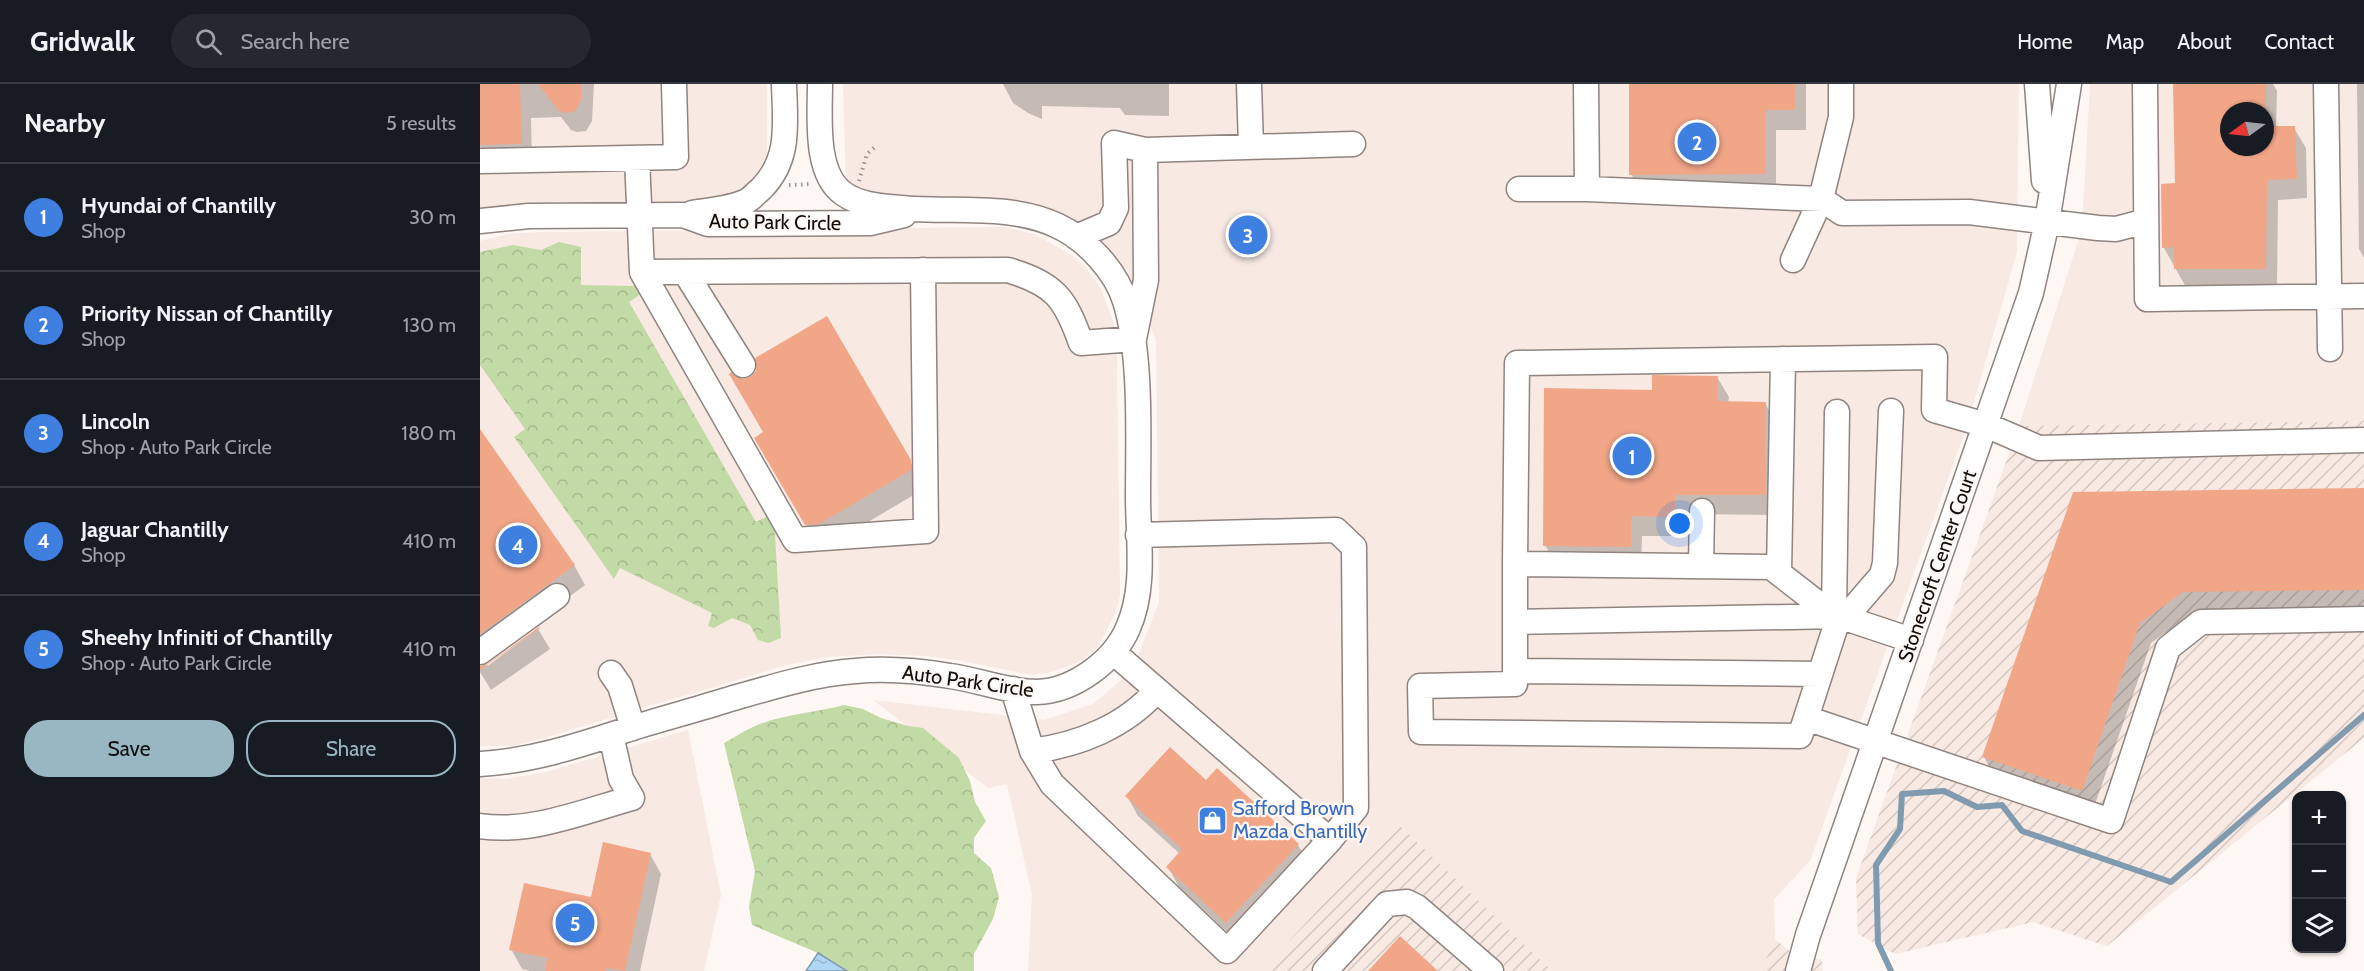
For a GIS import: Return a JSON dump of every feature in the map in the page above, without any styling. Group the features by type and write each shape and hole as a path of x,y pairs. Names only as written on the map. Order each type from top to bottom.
{"street":[{"path":"480,161 676,157 674,84"},
{"path":"682,215 719,209 746,201 771,179 783,154 786,128 784,84"},
{"name":"Auto Park Circle","path":"480,764 532,758 804,679 856,671 902,671 951,676 1036,692 1058,689 1097,668 1113,652 1128,630 1135,606 1139,571 1134,339 1125,298 1114,277 1099,258 1076,237 1060,226 1042,220 1004,211 926,210 868,205 845,195 831,183 825,170 820,126 820,84"},
{"path":"1249,84 1251,147"},
{"path":"1586,84 1587,189"},
{"path":"1793,260 1821,199 1841,117 1841,84"},
{"name":"Stonecroft Center Court","path":"2037,84 2046,222"},
{"name":"Stonecroft Center Court","path":"1798,971 1817,907 2031,293 2046,222 2069,84"},
{"path":"2145,84 2147,299 2364,296"},
{"path":"2326,84 2330,350"},
{"path":"1076,237 1109,223 1116,208 1114,143 1145,150 1353,144"},
{"path":"642,272 1008,270 1046,284 1057,294 1071,318 1081,343 1134,339 1146,280 1145,150"},
{"path":"637,158 642,272 795,540 926,531 923,270"},
{"path":"1519,189 1587,189 1821,199 1842,213 1969,212 2082,228 2116,228 2146,221"},
{"name":"Auto Park Circle","path":"480,221 529,216 638,214 682,215 708,224 870,223 926,210"},
{"path":"685,272 743,365"},
{"path":"1837,412 1839,616 1800,736 1421,732 1420,686 1515,684 1517,363 1935,357 1934,410 1986,425 2039,448 2364,440"},
{"path":"1779,573 1782,359"},
{"path":"1515,622 1839,616 1882,574 1885,563 1891,411"},
{"path":"1701,566 1702,511"},
{"path":"1013,689 1032,751 1044,775 1059,792 1227,951 1330,840 1356,808 1354,547 1336,530 1138,535"},
{"path":"1515,564 1771,567 1839,616 1911,640"},
{"path":"480,652 557,596"},
{"path":"1806,718 2111,821 2168,648 2201,622 2364,619"},
{"path":"1113,652 1330,840"},
{"path":"1515,671 1819,674"},
{"path":"480,826 516,826 546,822 632,798 621,779 620,686 611,673"},
{"path":"1032,751 1071,743 1106,729 1135,713 1157,690"},
{"path":"1325,971 1387,904 1407,902 1491,971"}],"shaded area":[{"path":"480,84 767,84 767,178 738,202 500,206 480,213"},
{"path":"843,84 2019,84 2017,252 1967,426 1810,861 1774,899 1775,939 1761,971 1552,971 1398,824 1261,971 1028,971 1032,895 1007,784 988,788 873,700 1044,720 1093,704 1133,670 1159,601 1156,340 1127,270 1068,220 872,202 846,186"},
{"path":"2090,84 2364,84 2364,421 2019,426 2082,229"},
{"path":"1004,227 1034,234 1072,255 1085,267 1100,287 1114,324 1117,358 1120,596 1115,614 1097,648 1079,662 1051,672 1032,675 925,656 880,654 827,657 787,665 537,740 511,746 480,746 480,241 508,234 542,232"},
{"path":"2364,421 2364,738 2299,791 2292,791 2292,796 2107,946 2033,922 1895,954 1858,934 1856,878 2019,426"},
{"path":"688,730 721,895 704,971 480,971 480,778 507,779 546,772"},
{"path":"1398,824 1552,971 1261,971"},
{"path":"1775,939 1795,956 1821,959 1823,971 1761,971"}],"green space":[{"path":"559,242 581,247 581,285 635,286 641,294 629,302 756,522 770,515 774,518 781,638 768,643 758,640 750,625 732,618 714,628 708,626 712,613 620,568 614,579 514,437 525,429 480,365 480,252 513,245 541,250"},
{"path":"844,705 863,709 881,718 908,726 923,728 959,758 970,781 975,802 986,821 974,838 974,853 991,868 999,897 993,919 974,954 974,971 847,971 818,953 752,925 749,907 755,871 724,743 746,730 786,716"}],"water":[{"path":"818,953 847,971 806,971"}],"building":[{"path":"480,84 520,84 522,144 480,145"},
{"path":"538,84 582,84 581,100 575,111 564,113 558,110"},
{"path":"1629,84 1795,84 1795,110 1766,110 1766,174 1629,175"},
{"path":"2173,84 2266,84 2266,102 2220,102 2220,156 2274,156 2274,126 2295,126 2297,179 2267,180 2266,269 2174,269 2174,247 2162,248 2161,184 2175,183"},
{"path":"827,316 911,460 911,470 819,524 805,525 754,438 763,432 729,374 731,372 743,379 750,377 756,371 755,358"},
{"path":"1652,375 1718,376 1718,401 1766,402 1765,495 1675,495 1675,517 1631,516 1631,547 1543,546 1544,388 1652,390"},
{"path":"480,429 575,565 480,634"},
{"path":"2364,488 2364,590 2183,592 2140,623 2082,791 1982,757 2073,492"},
{"path":"539,627 480,670 480,666 488,664"},
{"name":"Safford Brown Mazda Chantilly","path":"1170,747 1206,780 1217,768 1299,844 1226,923 1166,867 1182,849 1125,796"},
{"path":"603,842 651,853 625,971 607,968 606,971 545,971 547,958 509,950 524,883 591,897"},
{"path":"1400,936 1438,971 1368,971"}],"waterway":[{"path":"1891,971 1878,943 1876,865 1900,829 1902,794 1944,791 1977,807 2002,805 2022,831 2171,882 2364,715"}],"place":[{"name":"Priority Nissan of Chantilly","path":"1697,142"},
{"name":"Lincoln","path":"1248,235"},
{"name":"Hyundai of Chantilly","path":"1632,456"},
{"name":"Jaguar Chantilly","path":"518,545"},
{"name":"Safford Brown Mazda Chantilly","path":"1212,820"},
{"name":"Sheehy Infiniti of Chantilly","path":"575,923"}]}
